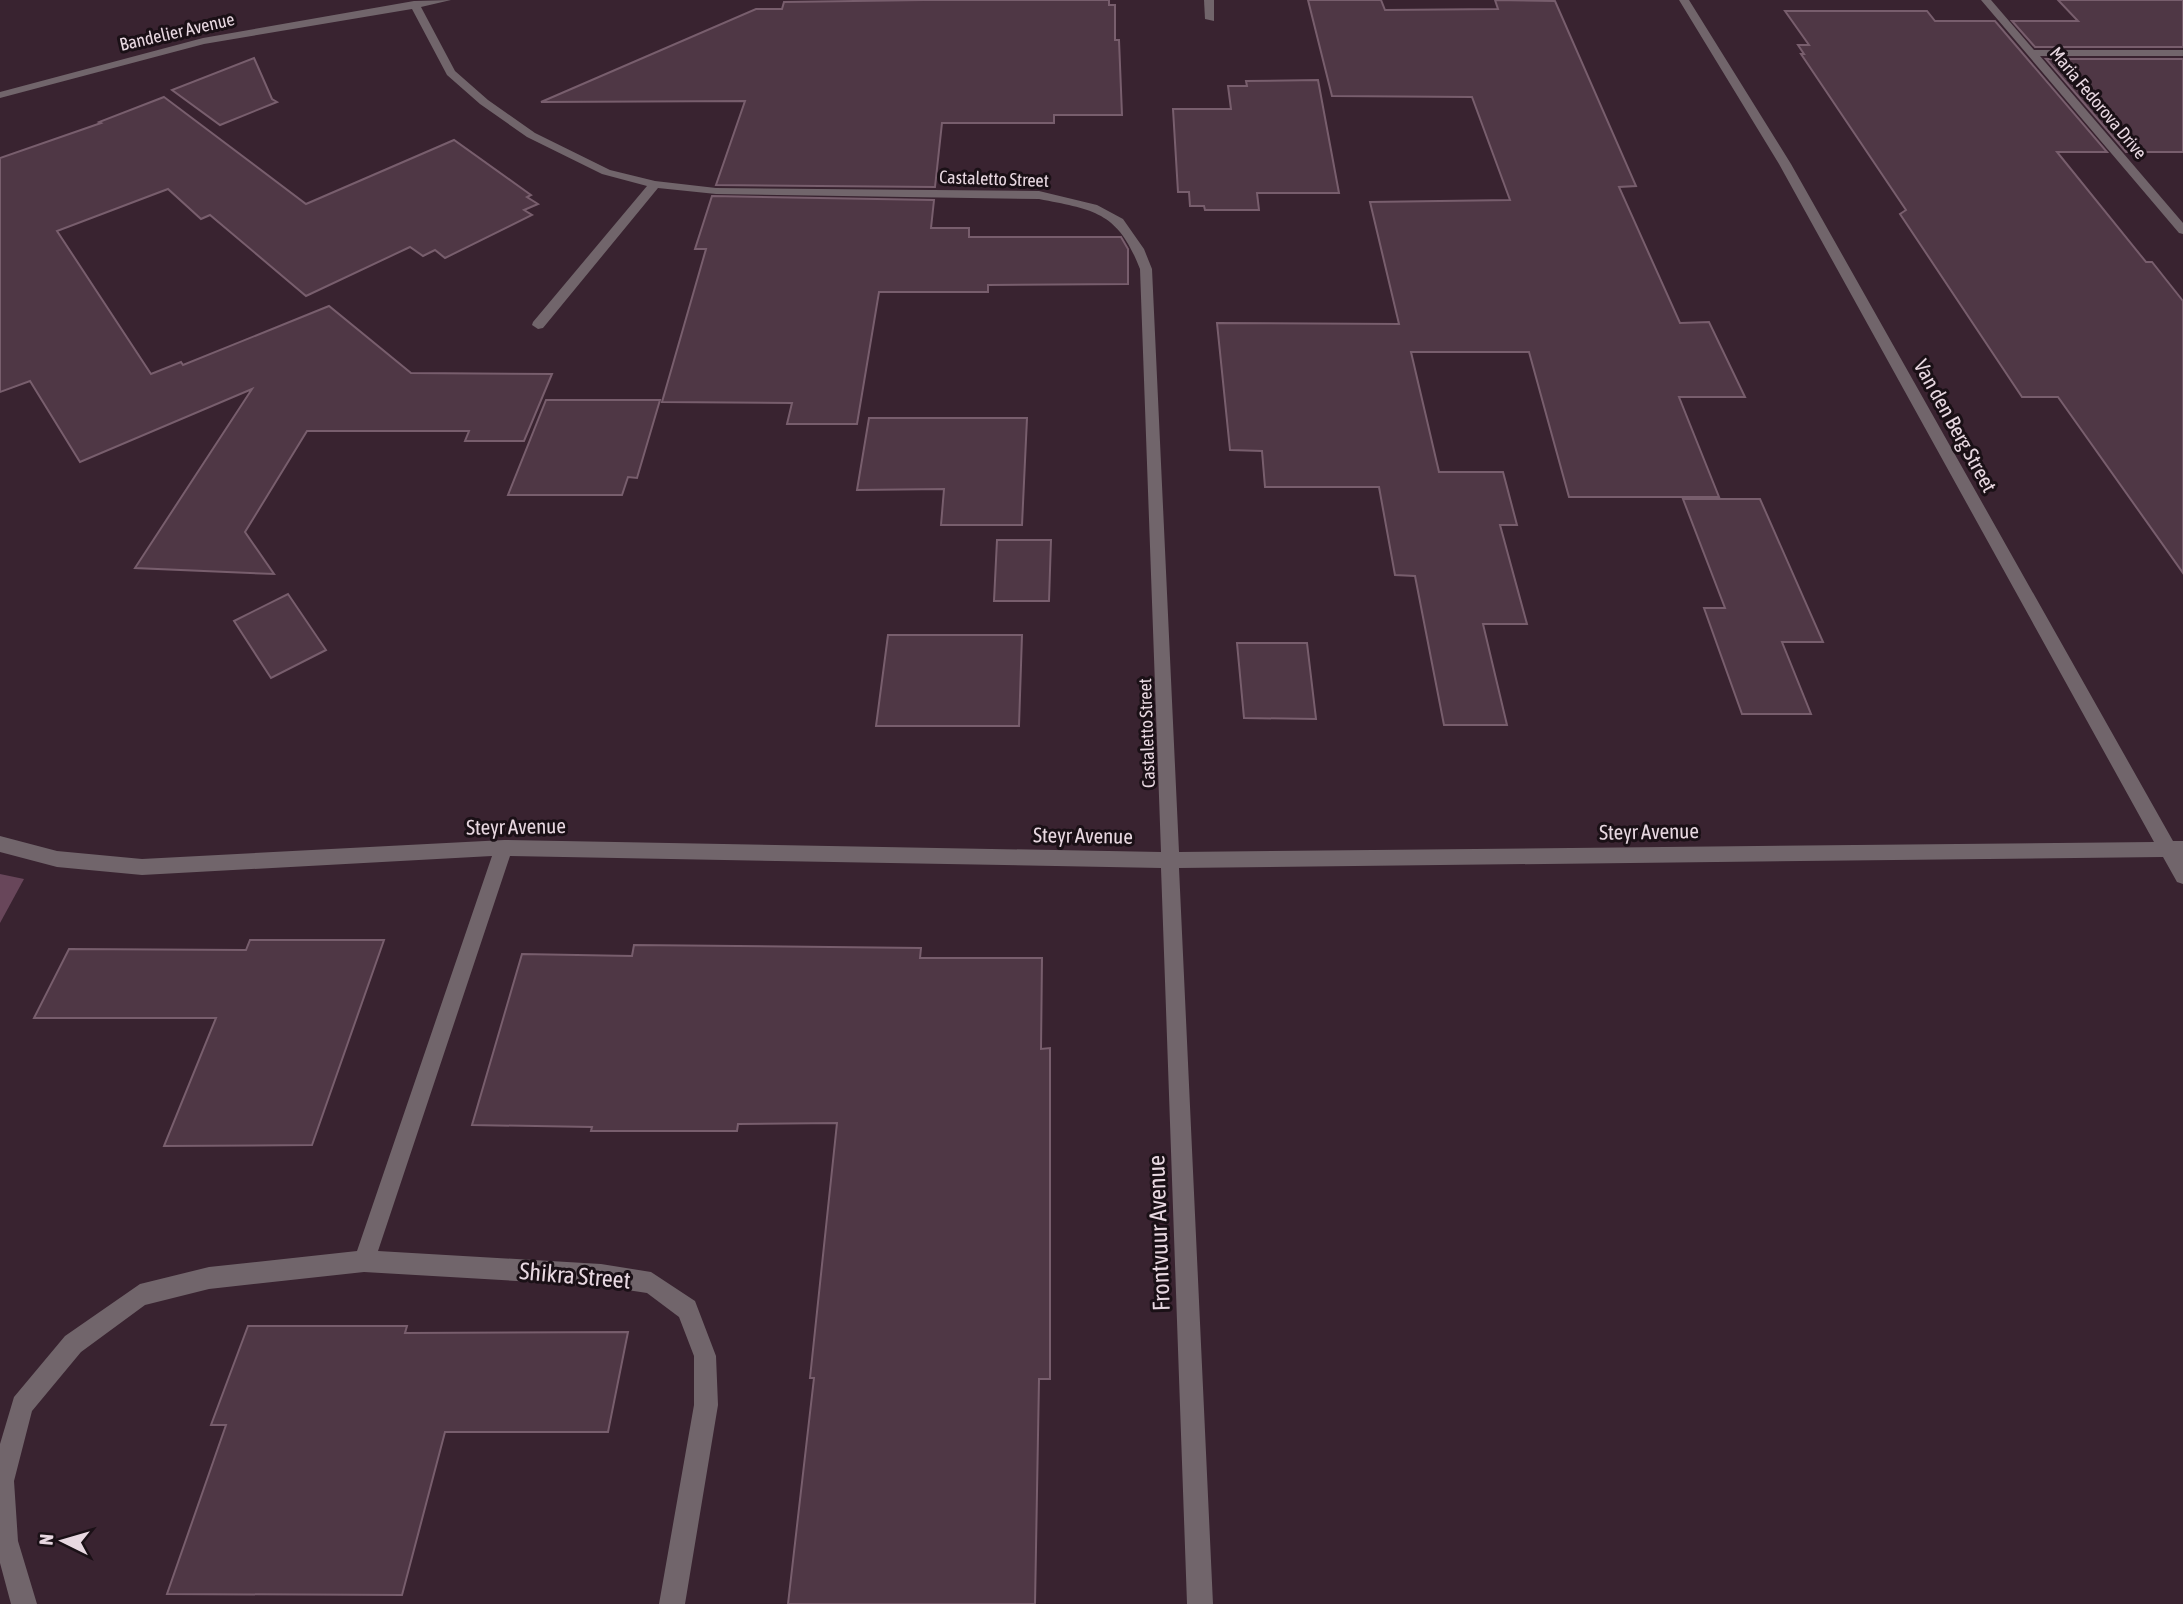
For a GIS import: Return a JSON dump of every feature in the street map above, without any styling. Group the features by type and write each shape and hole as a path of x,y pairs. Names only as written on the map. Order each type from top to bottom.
{"street":[{"name":"Bandelier Avenue","path":"0,96 203,41 446,0"},
{"path":"1209,0 1210,19"},
{"name":"Van den Berg Street","path":"1684,0 1785,164 2176,850 2183,876"},
{"name":"Maria Fedorova Drive","path":"1986,0 2183,230"},
{"name":"Castaletto Street","path":"414,4 451,73 484,102 531,135 606,172 655,184 716,191 1039,195 1083,204 1120,220 1137,240 1146,269 1170,860"},
{"path":"2033,53 2183,53"},
{"path":"538,324 655,184"},
{"name":"Steyr Avenue","path":"0,844 57,859 142,866 504,848 1170,860 2176,850"},
{"path":"364,1262 504,848"},
{"name":"Frontvuur Avenue","path":"1170,860 1200,1604"},
{"name":"Shikra Street","path":"24,1604 6,1541 2,1481 22,1405 73,1344 140,1295 209,1279 364,1262 601,1275 651,1283 687,1309 705,1356 706,1405 672,1604"}],"shaded area":[{"path":"0,874 24,879 0,923"}],"building":[{"path":"1109,0 1109,5 1115,5 1115,40 1119,40 1122,115 1054,115 1054,123 942,123 935,187 716,185 745,101 541,102 756,9 782,9 784,2"},
{"path":"1308,0 1381,0 1385,10 1498,9 1495,0 1555,1 1636,186 1619,187 1680,323 1709,322 1745,397 1679,397 1719,497 1569,497 1529,352 1411,352 1439,472 1503,472 1517,525 1500,525 1527,624 1483,624 1507,725 1444,725 1415,576 1395,575 1379,487 1265,487 1262,451 1230,450 1217,323 1399,324 1370,202 1510,200 1472,97 1332,96"},
{"path":"2058,0 2183,0 2183,47 2035,47 2012,21 2078,21"},
{"path":"1785,11 1927,11 1935,21 1995,21 2107,152 2057,152 2146,262 2152,262 2183,301 2183,573 2058,397 2022,397 1900,214 1906,210 1801,54 1804,54 1798,45 1809,45"},
{"path":"254,58 272,99 277,102 220,125 172,90"},
{"path":"2046,59 2183,59 2183,152 2126,152"},
{"path":"1318,80 1339,193 1257,193 1259,210 1205,210 1204,206 1190,206 1189,192 1178,192 1173,109 1231,109 1228,86 1247,86 1246,81"},
{"path":"164,97 306,204 454,140 531,195 527,197 538,204 524,210 532,215 445,258 435,250 423,256 410,247 306,296 210,215 201,219 168,189 57,231 151,374 181,362 183,365 329,306 411,373 552,374 524,441 465,441 469,431 307,431 245,532 274,574 135,568 252,389 80,462 30,381 0,392 0,158 101,123 99,122"},
{"path":"712,196 934,200 931,228 969,228 969,237 1121,237 1128,249 1128,284 988,285 988,292 879,292 857,424 787,424 792,403 662,402 706,249 695,249"},
{"path":"546,400 660,400 637,478 628,477 622,495 508,495"},
{"path":"869,418 1027,418 1022,525 941,525 944,489 857,490"},
{"path":"1683,499 1760,499 1823,642 1782,642 1811,714 1742,714 1704,608 1725,608"},
{"path":"997,540 1051,540 1049,601 994,601"},
{"path":"288,594 326,650 271,678 234,621"},
{"path":"888,635 1022,635 1019,726 876,726"},
{"path":"1237,643 1307,643 1316,719 1244,718"},
{"path":"250,940 384,940 312,1145 164,1146 216,1018 34,1018 69,949 246,950"},
{"path":"634,945 921,948 920,958 1042,958 1041,1049 1050,1048 1050,1379 1039,1379 1035,1604 788,1604 814,1378 810,1378 837,1123 738,1124 737,1131 591,1131 592,1127 472,1125 522,954 632,956"},
{"path":"248,1326 407,1326 405,1333 628,1332 608,1432 445,1432 402,1595 167,1594 226,1425 211,1425"}]}
